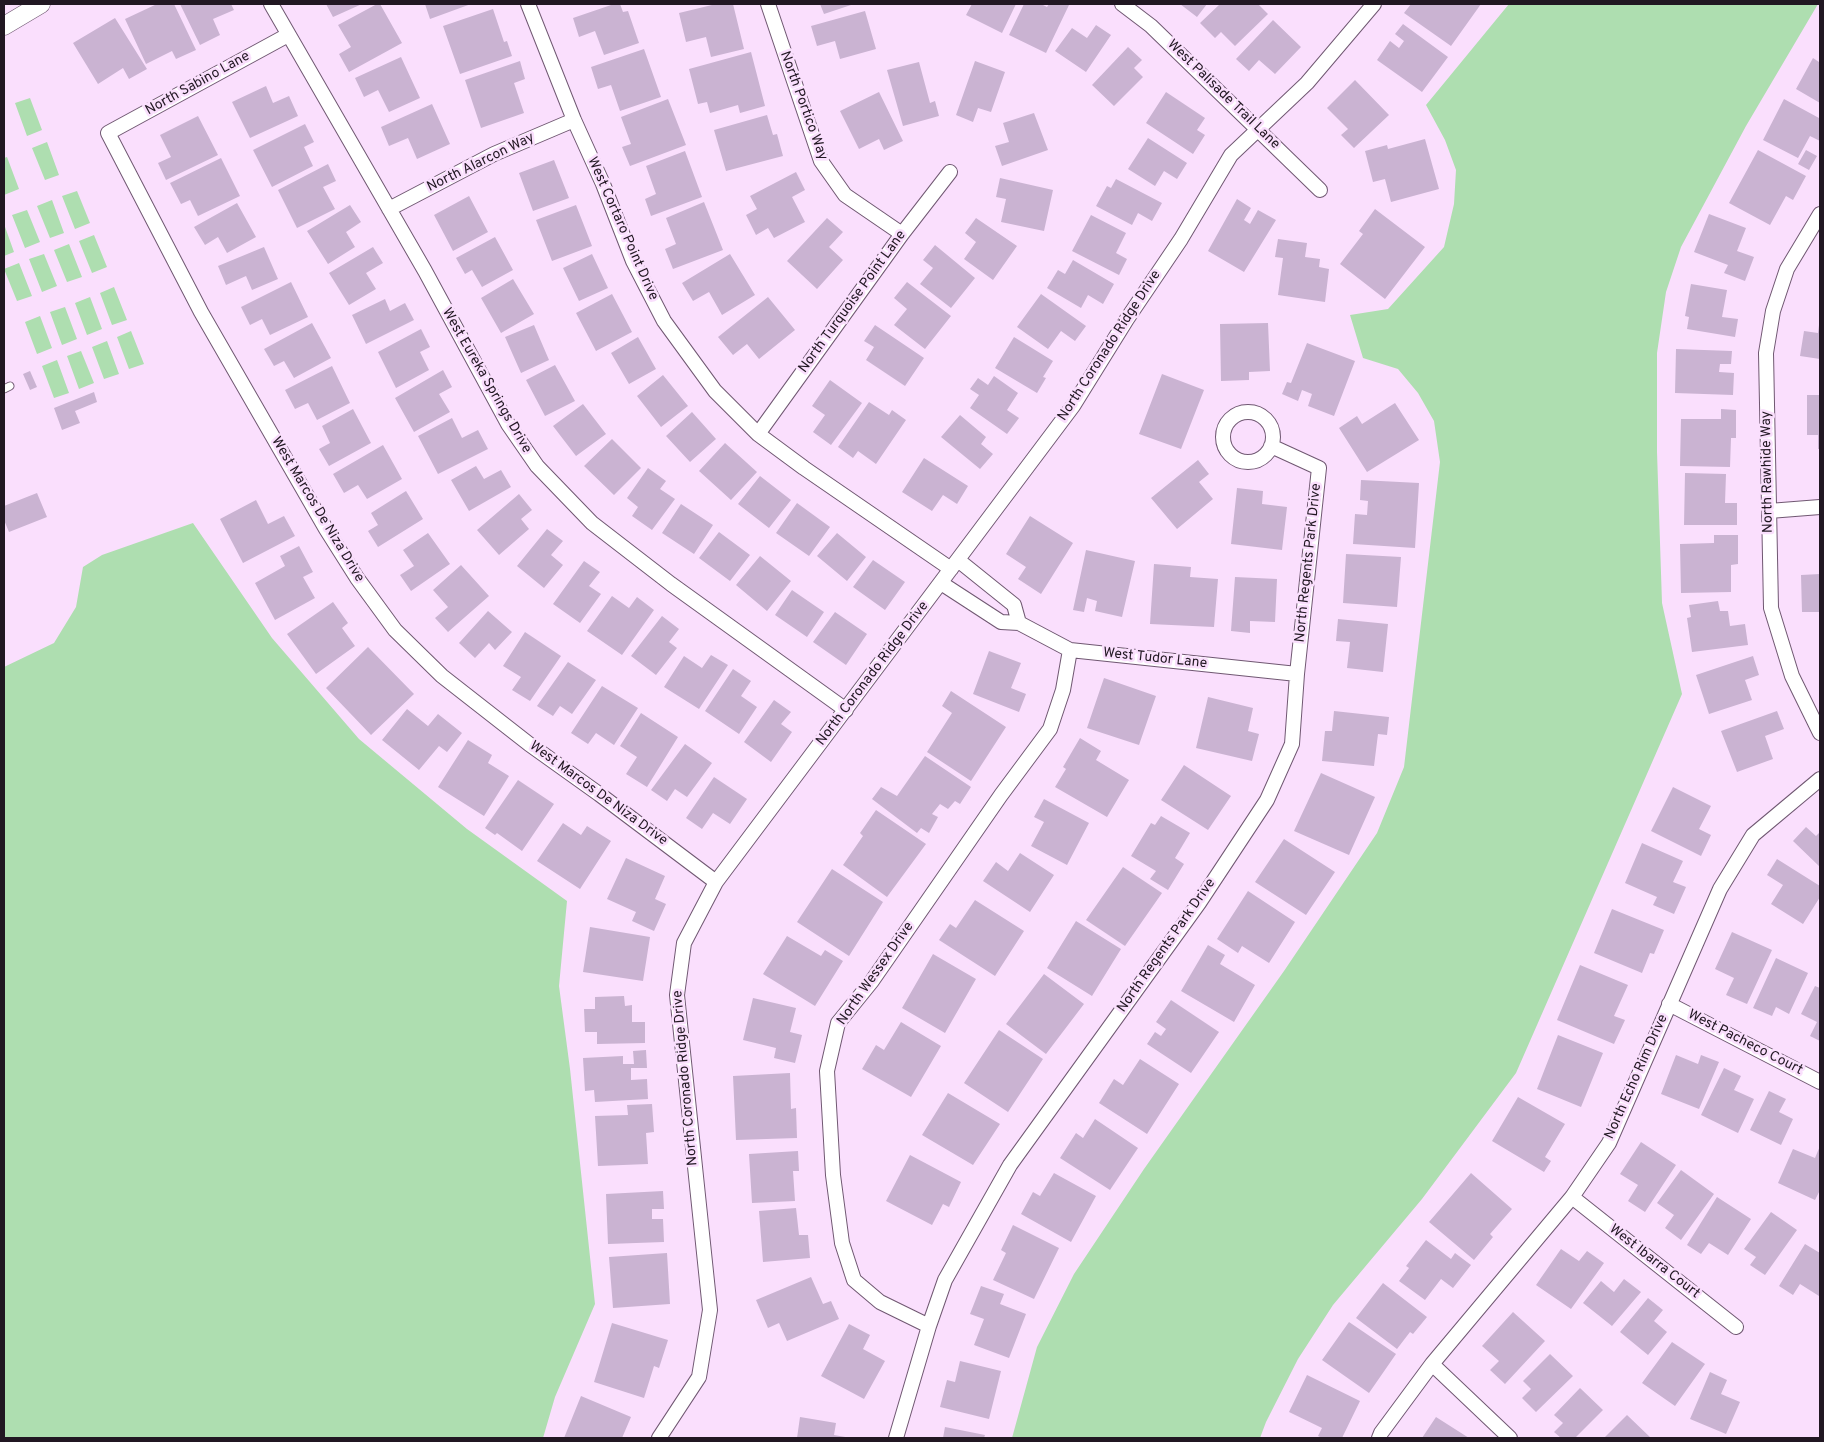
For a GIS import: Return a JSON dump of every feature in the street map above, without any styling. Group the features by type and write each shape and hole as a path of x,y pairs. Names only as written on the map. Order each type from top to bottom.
{"street":[{"path":"4,26 41,4"},
{"name":"West Eureka Springs Drive","path":"271,4 389,209 508,424 537,466 592,523 671,584 846,710"},
{"name":"West Cortaro Point Drive","path":"528,4 633,261 664,321 715,391 758,434 804,468 954,564"},
{"name":"North Portico Way","path":"768,4 821,161 845,195 902,234"},
{"name":"West Palisade Trail Lane","path":"1122,4 1151,26 1320,190"},
{"name":"North Coronado Ridge Drive","path":"659,1438 699,1377 710,1310 677,995 684,944 716,882 1073,406 1181,239 1230,155 1307,83 1374,4"},
{"name":"North Sabino Lane","path":"108,133 288,35"},
{"name":"North Alarcon Way","path":"389,209 494,154 574,120"},
{"name":"West Marcos De Niza Drive","path":"108,133 201,312 326,529 357,578 395,630 449,681 529,744 716,882"},
{"name":"North Turquoise Point Lane","path":"758,434 902,234 950,172"},
{"name":"North Rawhide Way","path":"1820,214 1786,269 1773,311 1766,353 1771,608 1792,676 1820,733"},
{"name":"North Regents Park Drive","path":"896,1438 929,1326 945,1280 1010,1165 1199,903 1267,800 1292,744 1318,468 1271,446"},
{"path":"1769,511 1820,508"},
{"path":"954,564 1014,605 1019,623"},
{"name":"West Tudor Lane","path":"941,583 1001,622 1019,623 1070,650 1298,674"},
{"name":"North Wessex Drive","path":"929,1326 880,1302 854,1280 842,1243 833,1176 827,1071 838,1023 872,981 996,802 1050,729 1063,690 1070,650"},
{"name":"North Echo Rim Drive","path":"1378,1438 1432,1364 1572,1197 1609,1142 1720,890 1753,835 1820,779"},
{"name":"West Pacheco Court","path":"1669,1004 1820,1082"},
{"name":"West Ibarra Court","path":"1572,1197 1736,1327"},
{"path":"1432,1364 1510,1438"}],"green space":[{"path":"1509,4 1818,4 1746,126 1681,247 1666,292 1657,353 1657,452 1662,603 1682,694 1516,1073 1422,1199 1333,1305 1298,1359 1266,1422 1260,1438 1012,1438 1037,1347 1074,1274 1144,1169 1284,971 1377,833 1404,767 1440,462 1434,421 1418,393 1398,369 1363,358 1350,315 1388,309 1444,247 1454,204 1456,170 1445,140 1426,105"},
{"path":"30,98 42,130 27,136 15,103"},
{"path":"47,142 59,175 45,180 32,148"},
{"path":"7,157 19,189 4,195 4,158"},
{"path":"77,191 90,223 75,229 62,196"},
{"path":"52,200 64,233 50,238 37,206"},
{"path":"27,210 40,242 25,248 12,215"},
{"path":"4,224 14,252 4,256"},
{"path":"94,235 107,267 92,273 79,241"},
{"path":"69,244 82,277 67,282 54,250"},
{"path":"44,254 57,286 42,292 29,259"},
{"path":"19,263 32,296 17,301 4,269"},
{"path":"114,287 127,320 112,325 100,293"},
{"path":"90,297 102,329 87,335 75,303"},
{"path":"65,307 77,339 62,345 50,312"},
{"path":"40,316 52,348 37,354 25,322"},
{"path":"131,331 144,364 129,369 117,337"},
{"path":"107,341 119,374 104,379 92,347"},
{"path":"81,351 94,383 79,389 67,356"},
{"path":"57,360 69,393 54,398 42,366"},
{"path":"193,523 272,638 359,739 467,829 567,901 559,986 570,1069 595,1304 555,1397 543,1438 4,1438 4,667 54,643 76,607 83,567 102,555"}],"building":[{"path":"157,4 174,4 196,50 176,59 172,51 146,64 125,19"},
{"path":"180,4 231,4 234,10 213,19 220,35 200,45"},
{"path":"326,4 362,4 333,17"},
{"path":"380,4 402,43 349,72 339,54 351,47 338,25"},
{"path":"425,4 471,4 430,19"},
{"path":"614,4 620,4 623,12 628,11 639,43 604,55 595,31 579,37 573,18"},
{"path":"712,4 733,4 744,49 711,57 706,37 686,42 679,13"},
{"path":"820,4 854,4 824,14"},
{"path":"972,4 1016,4 1002,33 966,15"},
{"path":"1024,4 1041,4 1047,7 1049,4 1069,5 1046,53 1009,35"},
{"path":"1180,4 1207,4 1197,17"},
{"path":"1220,4 1258,4 1268,14 1235,46 1221,32 1215,38 1200,23"},
{"path":"1411,4 1481,4 1451,46 1404,13"},
{"path":"493,9 504,42 507,41 512,56 460,74 443,26"},
{"path":"865,11 876,49 840,59 835,41 817,46 811,26"},
{"path":"115,18 147,69 129,79 123,68 98,84 73,43"},
{"path":"1273,20 1301,47 1275,74 1259,60 1249,71 1236,59"},
{"path":"1403,24 1448,57 1422,92 1377,60 1390,41 1399,48 1404,41 1395,34"},
{"path":"1096,25 1111,35 1086,72 1055,51 1072,28 1087,38"},
{"path":"1128,47 1142,60 1134,68 1143,77 1114,106 1092,85"},
{"path":"644,49 661,97 620,111 611,85 598,89 591,67"},
{"path":"751,52 765,106 740,113 738,105 710,113 707,102 698,104 689,69"},
{"path":"401,57 420,98 389,112 378,90 364,97 355,78"},
{"path":"1813,58 1819,62 1820,59 1820,103 1796,89"},
{"path":"520,61 525,79 514,83 524,113 481,128 465,80"},
{"path":"975,61 1005,72 991,112 978,108 973,122 956,115"},
{"path":"919,62 930,103 935,101 939,116 903,126 887,70"},
{"path":"1355,80 1389,115 1354,148 1341,135 1348,129 1327,108"},
{"path":"266,86 273,103 289,96 298,116 250,138 232,102"},
{"path":"879,92 903,141 884,150 879,139 859,149 840,111"},
{"path":"1166,92 1205,118 1197,130 1205,135 1193,154 1146,123"},
{"path":"668,99 686,145 630,166 622,147 631,144 621,117"},
{"path":"1784,99 1819,118 1820,115 1820,141 1810,136 1798,158 1763,140"},
{"path":"432,104 450,144 417,159 408,138 389,146 381,127"},
{"path":"1034,113 1048,150 1002,166 995,146 1009,142 1003,123"},
{"path":"767,115 773,135 777,134 783,156 726,171 714,130"},
{"path":"198,116 218,155 166,180 158,163 171,157 160,135"},
{"path":"305,124 314,142 304,147 313,166 272,187 253,150"},
{"path":"1148,138 1187,163 1177,179 1164,171 1155,186 1128,169"},
{"path":"1425,139 1439,189 1391,202 1385,179 1373,182 1365,151 1387,145 1388,149"},
{"path":"1758,150 1806,176 1793,200 1786,196 1770,225 1729,203"},
{"path":"1806,150 1817,156 1809,170 1798,164"},
{"path":"685,151 702,197 651,216 645,199 656,194 646,166"},
{"path":"221,158 240,196 198,216 190,200 181,204 170,183"},
{"path":"554,160 569,198 533,211 519,173"},
{"path":"328,164 336,181 323,187 335,209 297,228 278,190"},
{"path":"796,172 805,190 792,197 805,222 774,238 768,228 756,235 746,215 757,209 750,196"},
{"path":"1000,178 1053,190 1044,231 1001,222 1006,199 996,197"},
{"path":"1116,179 1162,203 1152,221 1138,213 1132,225 1096,206 1107,186 1111,188"},
{"path":"469,196 488,232 453,251 434,215"},
{"path":"1237,199 1251,208 1244,220 1250,224 1258,210 1276,220 1244,272 1208,251"},
{"path":"704,202 723,250 673,269 665,249 676,244 666,218"},
{"path":"237,203 256,237 227,253 218,237 205,245 194,227"},
{"path":"350,205 361,222 346,232 355,247 328,264 307,231"},
{"path":"576,205 592,246 552,261 536,220"},
{"path":"1375,209 1425,247 1385,299 1340,264 1363,234 1359,231"},
{"path":"1709,214 1746,228 1737,251 1754,257 1745,281 1724,273 1728,265 1694,252"},
{"path":"1091,215 1126,233 1116,253 1127,259 1119,275 1072,251"},
{"path":"827,218 843,232 829,247 843,260 817,289 787,261"},
{"path":"976,218 1017,246 993,280 964,259 976,242 965,233"},
{"path":"495,237 513,270 482,287 472,270 465,274 456,258"},
{"path":"1278,239 1307,243 1305,257 1320,259 1319,267 1329,269 1325,302 1278,295 1283,258 1275,257"},
{"path":"935,245 975,278 951,308 920,284 933,268 923,260"},
{"path":"264,247 278,279 252,290 246,276 226,285 218,266"},
{"path":"373,247 383,263 366,273 376,289 349,305 329,273"},
{"path":"592,254 608,288 579,301 563,268"},
{"path":"730,254 755,295 722,315 709,292 693,301 682,283"},
{"path":"1073,260 1114,284 1103,304 1088,295 1081,308 1047,288 1058,270 1065,274"},
{"path":"513,279 534,314 501,333 481,298"},
{"path":"291,282 308,317 270,335 262,319 250,325 241,307"},
{"path":"907,282 951,316 925,349 894,325 907,309 894,298"},
{"path":"1691,284 1727,290 1722,317 1738,319 1735,337 1687,329 1689,317 1685,316"},
{"path":"612,294 632,332 596,351 576,313"},
{"path":"1041,294 1086,326 1075,341 1061,331 1048,349 1017,327"},
{"path":"768,297 795,330 759,359 747,344 733,355 718,337"},
{"path":"385,299 390,311 405,303 414,320 366,344 352,315"},
{"path":"312,323 331,358 294,378 284,361 274,366 264,349"},
{"path":"1268,323 1270,371 1249,372 1249,380 1221,381 1220,324"},
{"path":"534,325 549,360 521,373 505,337"},
{"path":"875,325 924,358 905,386 866,360 874,347 864,341"},
{"path":"1819,325 1820,359 1800,356 1804,331 1818,333"},
{"path":"421,329 430,347 420,352 429,370 396,388 378,352"},
{"path":"638,337 656,369 629,384 611,353"},
{"path":"1014,337 1053,361 1043,377 1046,378 1037,393 995,368"},
{"path":"1307,343 1355,361 1334,416 1308,406 1312,394 1302,390 1298,401 1282,394 1287,382 1291,383"},
{"path":"1676,349 1732,351 1731,364 1720,364 1719,372 1734,373 1733,395 1675,393"},
{"path":"555,365 575,401 545,416 526,380"},
{"path":"332,366 350,403 317,420 308,403 295,409 285,390"},
{"path":"443,370 452,387 439,394 450,412 414,432 395,398"},
{"path":"30,371 37,387 30,390 23,374"},
{"path":"1162,374 1204,390 1181,449 1139,434"},
{"path":"663,375 688,406 661,427 637,396"},
{"path":"994,376 1018,393 1007,410 1019,418 1007,434 970,408 979,395 970,389 978,378 988,385"},
{"path":"830,380 862,403 831,445 813,432 825,415 812,406"},
{"path":"94,392 97,402 75,411 80,423 62,430 54,408"},
{"path":"1807,395 1820,395 1820,449 1818,449 1818,435 1807,435"},
{"path":"869,402 889,415 892,410 906,420 876,464 858,451 853,458 838,447"},
{"path":"1395,403 1419,440 1367,472 1339,428 1357,416 1362,424"},
{"path":"583,404 606,434 576,456 553,426"},
{"path":"353,409 371,443 329,466 319,449 330,443 322,426"},
{"path":"1721,409 1736,410 1736,438 1731,438 1730,467 1680,466 1681,419 1721,419"},
{"path":"692,412 716,439 690,462 666,436"},
{"path":"960,415 986,437 981,444 993,454 980,469 941,437"},
{"path":"452,418 462,438 478,430 488,449 438,474 418,436"},
{"path":"612,439 641,468 614,495 584,466"},
{"path":"725,443 757,472 731,500 699,471"},
{"path":"383,445 402,479 367,499 358,485 344,493 333,474"},
{"path":"924,458 968,486 957,504 943,495 932,511 902,492"},
{"path":"1198,460 1209,474 1199,482 1213,499 1177,529 1151,498"},
{"path":"476,466 484,479 501,470 511,487 469,511 451,480"},
{"path":"648,468 666,481 660,489 675,499 652,530 632,516 638,507 627,498"},
{"path":"1685,473 1726,474 1725,503 1737,503 1737,525 1684,525"},
{"path":"760,476 791,500 769,528 738,504"},
{"path":"1361,480 1419,483 1415,548 1353,544 1355,514 1367,515 1368,501 1360,500"},
{"path":"1237,488 1263,491 1262,504 1287,507 1282,550 1231,544"},
{"path":"406,491 423,519 378,547 368,531 378,525 371,513"},
{"path":"37,493 47,517 9,532 4,520 4,506"},
{"path":"519,494 532,510 521,519 529,529 499,555 477,530"},
{"path":"256,500 268,524 284,516 295,536 243,563 220,519"},
{"path":"797,503 830,527 809,556 776,533"},
{"path":"681,504 713,525 694,554 662,533"},
{"path":"1030,516 1073,543 1041,594 1018,579 1026,567 1006,554"},
{"path":"547,529 563,541 551,555 563,565 544,588 517,566"},
{"path":"719,532 750,555 730,581 699,558"},
{"path":"428,533 450,564 411,591 400,575 414,566 403,550"},
{"path":"837,533 866,557 847,581 817,556"},
{"path":"1714,535 1738,535 1738,564 1731,565 1731,592 1681,593 1680,544 1714,543"},
{"path":"299,546 313,572 303,577 315,598 275,620 255,583 285,566 280,556"},
{"path":"1086,550 1135,561 1122,617 1095,611 1097,601 1087,598 1084,612 1073,610"},
{"path":"1346,554 1401,557 1397,607 1343,603"},
{"path":"760,556 791,581 767,611 736,585"},
{"path":"873,560 905,582 885,610 853,587"},
{"path":"584,561 600,572 589,586 601,594 580,623 553,604"},
{"path":"1154,564 1191,567 1190,577 1218,579 1214,627 1150,624"},
{"path":"461,565 489,596 448,632 435,618 448,607 433,590"},
{"path":"1820,574 1820,612 1802,612 1801,575"},
{"path":"1235,577 1277,579 1275,622 1250,621 1250,633 1231,631"},
{"path":"792,590 824,612 807,637 775,615"},
{"path":"612,596 629,608 637,597 654,610 622,655 587,631"},
{"path":"1718,601 1720,611 1728,611 1730,626 1745,624 1748,645 1692,652 1687,618 1691,617 1689,605"},
{"path":"333,602 348,623 342,628 355,646 316,674 287,634"},
{"path":"488,611 512,632 495,650 489,643 475,658 459,643"},
{"path":"835,612 867,634 846,665 813,642"},
{"path":"662,616 679,629 669,642 677,648 656,675 631,656"},
{"path":"1338,619 1388,624 1383,672 1347,668 1350,642 1336,641"},
{"path":"525,632 561,656 530,701 512,690 521,677 503,666"},
{"path":"368,647 414,694 371,735 326,688"},
{"path":"989,651 1021,663 1011,688 1026,694 1019,712 973,694"},
{"path":"711,655 728,665 699,709 664,687 684,656 702,668"},
{"path":"1753,656 1759,675 1745,680 1752,700 1709,714 1696,675"},
{"path":"568,662 596,680 572,714 560,706 553,716 537,706"},
{"path":"733,669 751,681 741,696 757,707 739,734 705,711"},
{"path":"1104,678 1156,696 1139,745 1087,728"},
{"path":"602,686 638,708 614,745 596,733 588,744 571,733"},
{"path":"951,691 1006,727 971,781 927,752 952,713 942,706"},
{"path":"1208,697 1253,708 1248,731 1259,734 1252,761 1196,748"},
{"path":"774,700 791,712 781,724 792,732 771,762 744,742"},
{"path":"407,709 428,726 438,714 462,733 447,752 439,746 419,770 382,740"},
{"path":"1334,711 1389,717 1387,735 1378,734 1374,766 1322,761 1325,731 1332,731"},
{"path":"1777,711 1784,729 1765,736 1773,759 1737,772 1721,731"},
{"path":"641,713 678,737 647,787 626,774 637,757 620,746"},
{"path":"1080,738 1101,751 1096,760 1129,780 1107,817 1055,787 1066,769 1063,767"},
{"path":"468,740 492,755 488,763 509,776 484,816 438,787"},
{"path":"685,744 712,763 687,797 675,789 667,801 651,790"},
{"path":"925,756 971,787 960,804 955,801 948,809 940,804 932,814 938,817 929,833 921,828 917,833 872,799 881,787 897,796"},
{"path":"1184,765 1231,796 1208,830 1161,800"},
{"path":"1321,773 1375,797 1349,855 1294,831"},
{"path":"714,777 747,799 730,824 713,813 702,829 686,818"},
{"path":"518,780 554,804 522,851 497,833 495,835 485,828"},
{"path":"1673,787 1711,806 1699,829 1711,835 1701,856 1651,831"},
{"path":"1044,799 1089,823 1067,865 1031,846 1044,822 1034,817"},
{"path":"876,810 926,844 887,897 843,865 863,836 860,833"},
{"path":"1161,816 1190,833 1175,858 1184,864 1168,890 1150,879 1156,871 1131,856 1151,823 1155,825"},
{"path":"563,823 581,835 587,826 611,841 580,889 537,861"},
{"path":"1806,827 1816,836 1820,832 1820,867 1793,841"},
{"path":"1284,839 1335,872 1306,915 1255,882"},
{"path":"1642,843 1683,861 1673,882 1686,887 1674,914 1653,905 1657,897 1625,883"},
{"path":"1020,853 1054,875 1030,912 983,881 996,862 1008,871"},
{"path":"626,858 665,876 655,899 666,904 654,931 632,921 636,912 607,899"},
{"path":"1777,859 1820,886 1820,897 1803,924 1771,904 1783,885 1767,875"},
{"path":"1123,867 1162,893 1125,946 1086,920"},
{"path":"832,869 883,902 849,956 797,922"},
{"path":"1248,891 1295,922 1269,963 1242,946 1238,953 1217,939"},
{"path":"975,900 1024,931 995,976 939,940 950,924 956,928"},
{"path":"1612,909 1664,930 1654,954 1650,953 1642,973 1594,953"},
{"path":"1076,921 1121,949 1092,996 1047,968"},
{"path":"590,927 650,937 643,981 583,972"},
{"path":"1732,932 1772,950 1747,1004 1726,995 1734,978 1715,969"},
{"path":"787,936 821,956 825,950 843,961 815,1006 763,974"},
{"path":"1208,945 1225,955 1220,964 1255,985 1234,1022 1181,991"},
{"path":"933,954 976,979 945,1033 902,1008"},
{"path":"1776,958 1808,973 1789,1014 1776,1007 1772,1016 1753,1008"},
{"path":"1580,965 1628,985 1614,1016 1625,1020 1614,1044 1557,1020"},
{"path":"1044,974 1084,1004 1046,1054 1006,1024"},
{"path":"1815,986 1820,988 1820,1041 1810,1036 1817,1022 1801,1014"},
{"path":"624,996 625,1006 632,1005 632,1022 645,1022 645,1043 597,1044 597,1032 585,1032 584,1009 595,1009 595,997"},
{"path":"753,998 796,1008 790,1032 802,1035 795,1063 774,1058 776,1048 743,1040"},
{"path":"1171,1000 1219,1032 1191,1073 1147,1044 1155,1032 1161,1036 1166,1029 1156,1022"},
{"path":"901,1022 941,1046 911,1097 862,1069 876,1045 884,1050"},
{"path":"999,1030 1043,1059 1008,1112 964,1083"},
{"path":"1558,1035 1603,1053 1581,1107 1537,1089"},
{"path":"646,1050 647,1068 631,1068 631,1080 647,1079 648,1099 595,1102 594,1090 585,1091 583,1058 623,1056 623,1064 634,1064 633,1051"},
{"path":"1676,1055 1698,1064 1701,1055 1719,1062 1699,1109 1661,1094"},
{"path":"1140,1059 1179,1084 1147,1134 1099,1103 1114,1079 1123,1085"},
{"path":"1724,1068 1741,1076 1734,1090 1754,1099 1738,1133 1701,1115"},
{"path":"790,1073 791,1109 796,1108 797,1138 736,1140 733,1076"},
{"path":"1769,1091 1786,1099 1779,1112 1793,1119 1781,1145 1750,1130"},
{"path":"948,1093 1000,1124 973,1165 922,1135"},
{"path":"1518,1097 1565,1124 1545,1157 1551,1161 1544,1172 1492,1141"},
{"path":"652,1104 654,1132 646,1133 648,1164 598,1166 595,1116 628,1115 627,1105"},
{"path":"1095,1119 1138,1148 1110,1190 1060,1158 1076,1133 1083,1138"},
{"path":"1641,1142 1676,1165 1645,1212 1628,1201 1638,1185 1620,1174"},
{"path":"1820,1146 1820,1190 1815,1200 1778,1183 1793,1149 1815,1158"},
{"path":"798,1151 799,1171 793,1171 795,1201 752,1203 749,1154"},
{"path":"910,1155 961,1182 949,1207 943,1204 932,1225 886,1201"},
{"path":"1681,1170 1714,1194 1681,1240 1665,1228 1674,1215 1657,1203"},
{"path":"1054,1173 1096,1196 1071,1242 1021,1214 1033,1192 1040,1196"},
{"path":"1471,1173 1512,1209 1490,1234 1493,1237 1474,1260 1429,1222"},
{"path":"663,1191 664,1209 652,1209 652,1219 663,1219 664,1242 608,1244 606,1194"},
{"path":"1717,1197 1751,1219 1728,1255 1709,1243 1701,1254 1687,1245"},
{"path":"796,1208 799,1235 808,1235 810,1258 763,1262 759,1211"},
{"path":"1771,1212 1797,1230 1765,1275 1750,1265 1756,1257 1744,1249"},
{"path":"1013,1225 1059,1248 1034,1299 993,1280 1006,1253 1001,1250"},
{"path":"1426,1240 1451,1259 1455,1253 1471,1265 1453,1288 1441,1279 1425,1300 1399,1281 1409,1268 1406,1266"},
{"path":"1805,1244 1820,1253 1819,1296 1800,1284 1793,1295 1779,1286"},
{"path":"1561,1249 1579,1261 1587,1251 1604,1263 1571,1309 1536,1285"},
{"path":"667,1253 670,1304 613,1308 609,1257"},
{"path":"811,1277 823,1304 831,1301 839,1319 787,1341 779,1323 768,1328 756,1300"},
{"path":"1624,1279 1641,1292 1612,1326 1583,1303 1601,1281 1614,1292"},
{"path":"1383,1283 1427,1317 1413,1334 1410,1332 1397,1349 1356,1318"},
{"path":"981,1286 1004,1294 1000,1304 1026,1314 1009,1358 974,1345 984,1319 970,1314"},
{"path":"1648,1298 1663,1310 1654,1321 1667,1332 1648,1355 1620,1332"},
{"path":"1513,1312 1545,1341 1505,1384 1490,1370 1499,1361 1482,1346"},
{"path":"1349,1322 1396,1354 1369,1393 1322,1360"},
{"path":"612,1323 668,1340 659,1368 654,1366 644,1398 594,1382"},
{"path":"849,1324 870,1335 863,1349 885,1361 864,1399 821,1376"},
{"path":"1672,1342 1705,1364 1675,1406 1642,1383"},
{"path":"1550,1354 1573,1376 1536,1412 1522,1398 1531,1389 1523,1381"},
{"path":"960,1361 1001,1371 989,1419 940,1407 947,1380 955,1382"},
{"path":"1710,1372 1727,1380 1721,1394 1740,1402 1726,1434 1690,1419"},
{"path":"1307,1375 1360,1401 1342,1438 1322,1438 1318,1436 1322,1428 1289,1412"},
{"path":"1580,1388 1603,1410 1575,1438 1561,1438 1554,1432 1563,1423 1554,1415"},
{"path":"581,1396 631,1417 622,1438 564,1438"},
{"path":"1627,1415 1651,1438 1604,1438"},
{"path":"800,1417 836,1423 834,1435 851,1438 797,1438"},
{"path":"1436,1417 1469,1438 1422,1438"},
{"path":"945,1427 985,1435 984,1438 943,1438"}]}
